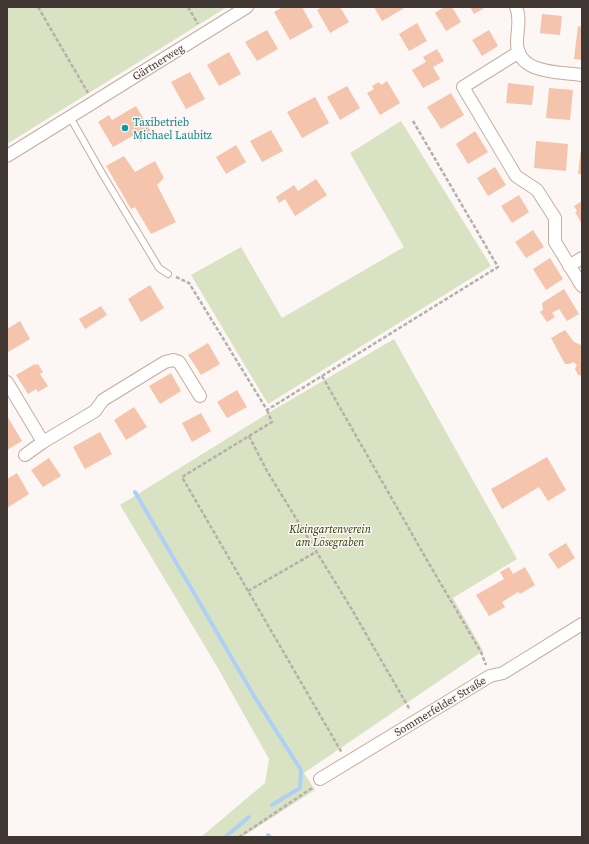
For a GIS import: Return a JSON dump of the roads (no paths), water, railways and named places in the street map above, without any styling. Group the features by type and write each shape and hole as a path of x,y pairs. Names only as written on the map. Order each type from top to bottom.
{"street":[{"name":"Gärtnerweg","path":"7,156 247,7"},
{"path":"516,7 519,16 517,44 521,59 538,69 582,75"},
{"path":"519,52 464,87 516,176 537,190 556,218 555,242 582,286"},
{"path":"569,266 582,258"},
{"path":"25,455 43,442 95,411 103,400 165,362 173,360 179,362 200,396"},
{"path":"7,382 43,442"},
{"name":"Sommerfelder Straße","path":"320,778 490,676 503,673 582,624"}],"lane":[{"path":"70,117 159,268 168,274"}],"waterway":[{"path":"135,492 254,696 301,770 300,788 272,805"},
{"path":"225,837 249,817"}],"place":[{"name":"Taxibetrieb Michael Laubitz","path":"125,128"}],"park label":[{"name":"Kleingartenverein am Lösegraben","path":"330,535"}]}
